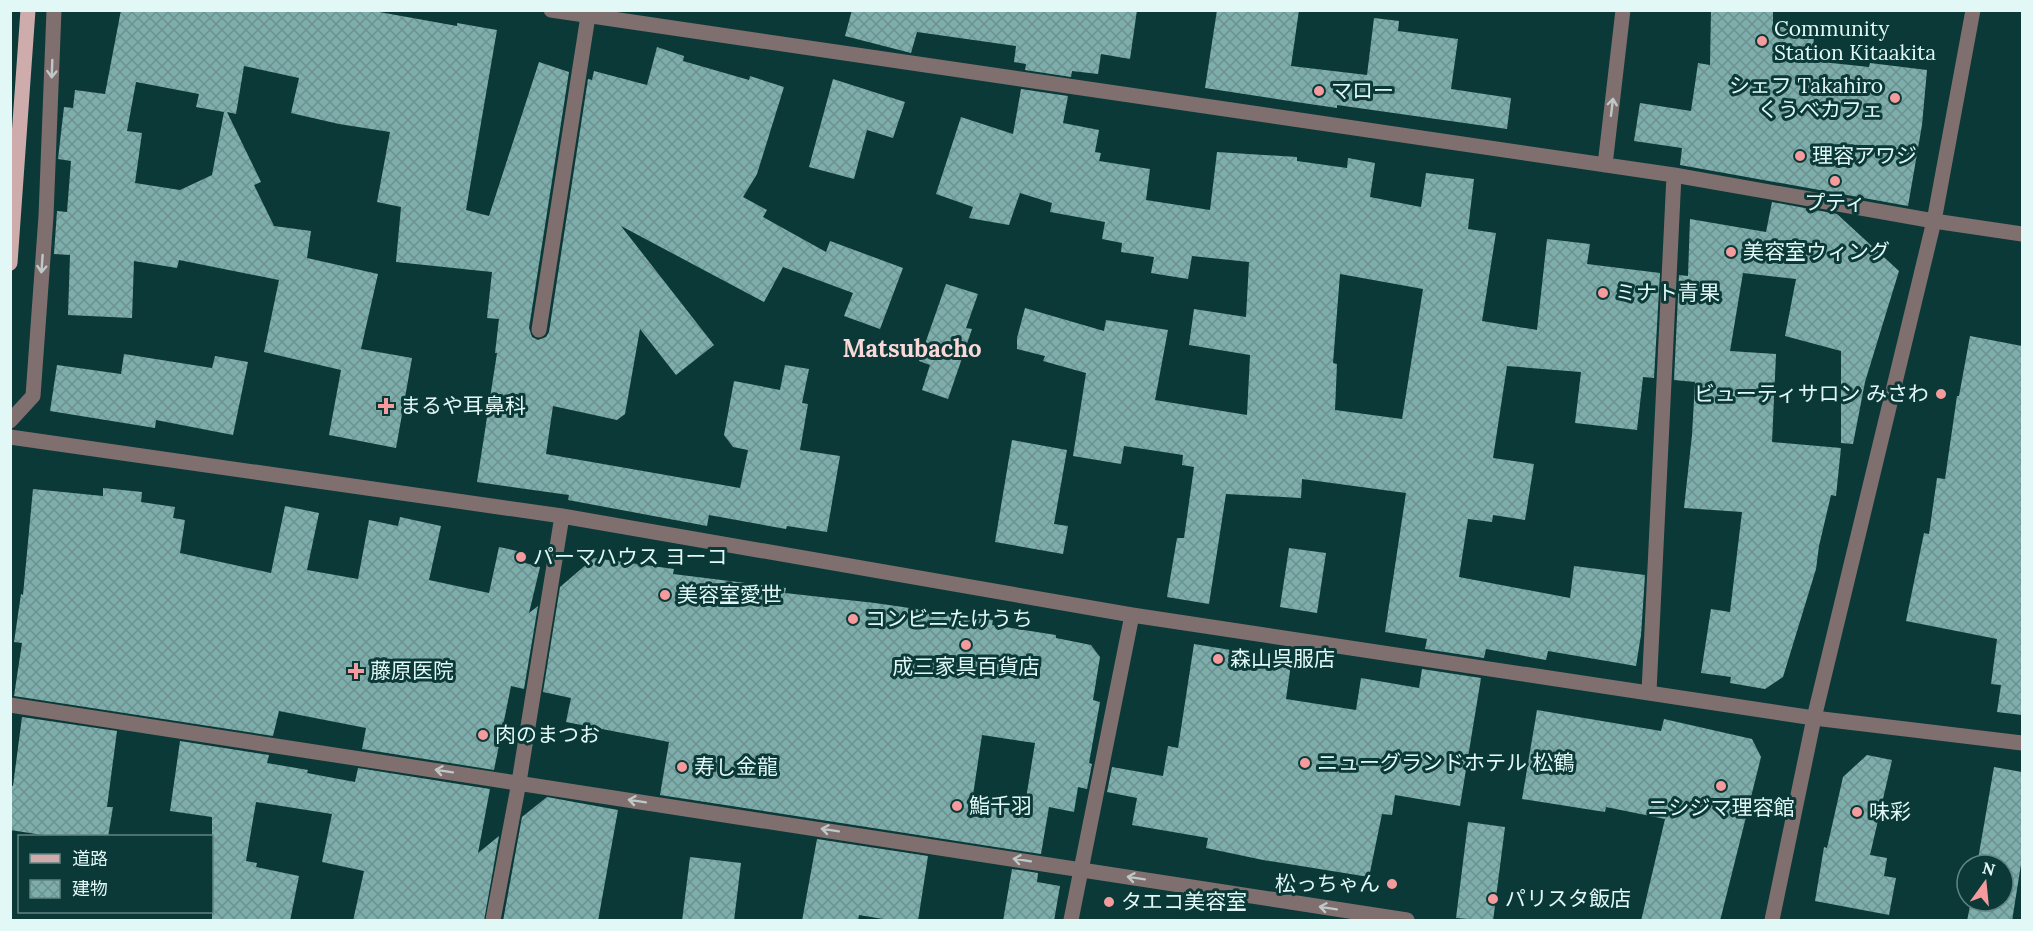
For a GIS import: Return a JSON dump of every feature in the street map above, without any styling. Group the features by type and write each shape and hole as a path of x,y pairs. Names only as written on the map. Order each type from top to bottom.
{"main road":[{"path":"10,263 28,10"}],"street":[{"path":"10,421 33,396 46,216 54,10"},
{"path":"551,10 1674,175 1934,222 2022,234"},
{"path":"1605,165 1623,10"},
{"path":"1772,921 1814,718 1934,222 1972,10"},
{"path":"539,330 588,16"},
{"path":"1649,692 1674,175"},
{"path":"10,437 562,516 1132,615 1814,718 2022,743"},
{"path":"493,921 519,782 562,516"},
{"path":"1071,921 1132,615"},
{"path":"10,705 1407,921"}],"building":[{"path":"121,10 368,10 457,26 457,23 497,30 466,210 489,216 539,62 569,72 529,328 532,337 538,340 546,337 549,332 588,79 592,80 594,71 647,85 657,47 684,56 683,61 749,80 750,76 784,87 757,174 743,197 767,210 763,217 826,252 830,241 903,268 880,329 844,316 853,293 783,267 764,302 621,226 714,345 676,375 640,329 625,414 617,420 553,406 546,454 740,488 748,450 733,447 724,435 734,381 780,390 785,365 809,369 802,403 808,404 800,450 840,456 827,532 787,526 786,529 709,515 707,526 568,500 569,495 477,482 497,353 495,353 499,319 487,318 492,272 396,262 401,207 377,202 390,132 291,113 299,78 244,66 236,114 227,112 261,182 254,185 274,226 311,231 307,258 378,274 361,349 412,358 396,448 329,435 341,370 264,352 279,280 179,260 177,268 134,261 132,318 68,315 70,255 54,254 57,211 67,212 71,161 58,159 64,107 73,108 75,90 105,94","holes":["136,82 199,94 196,107 224,112 212,175 180,190 135,183 142,133 127,131"]},
{"path":"852,10 1137,10 1130,59 1101,54 1098,74 1072,71 1071,77 1025,70 1026,64 1014,62 1016,46 917,32 911,53 845,36"},
{"path":"1217,10 1299,10 1291,66 1367,75 1374,18 1399,21 1398,31 1458,39 1451,89 1511,98 1507,129 1337,105 1337,108 1205,88"},
{"path":"1711,10 1773,10 1773,27 1814,28 1813,61 1869,67 1870,63 1927,70 1922,125 1908,206 1680,165 1682,148 1634,141 1640,103 1691,111 1698,63 1710,65"},
{"path":"833,79 905,102 893,138 867,130 854,179 809,167"},
{"path":"1021,89 1068,96 1063,123 1099,130 1095,152 1101,153 1099,161 1150,169 1146,200 1210,210 1217,152 1297,157 1297,161 1347,168 1348,158 1375,163 1370,197 1421,207 1426,173 1474,179 1468,229 1496,233 1482,321 1537,330 1547,239 1590,244 1587,264 1660,273 1654,378 1643,377 1637,430 1575,423 1581,372 1507,366 1493,458 1534,464 1525,520 1493,515 1492,522 1468,519 1459,577 1570,598 1574,566 1645,575 1641,635 1636,666 1548,651 1546,660 1486,649 1484,658 1425,649 1427,639 1385,632 1406,493 1302,479 1301,498 1226,494 1209,604 1167,597 1177,538 1184,538 1194,467 1182,465 1183,455 1124,446 1121,464 1073,456 1086,373 1043,361 1045,356 1017,349 1017,338 1025,308 1104,331 1106,320 1168,330 1155,400 1247,415 1250,355 1189,345 1194,309 1246,317 1249,262 1192,256 1188,279 1151,273 1154,257 1121,252 1122,243 1102,239 1105,222 1050,212 1052,203 1020,193 1009,225 969,218 973,207 936,194 961,117 1013,134","holes":["1340,274 1423,289 1402,419 1335,410 1337,364 1333,363"]},
{"path":"1772,202 1837,214 1899,271 1865,382 1853,444 1841,443 1841,351 1785,336 1796,279 1743,273 1730,351 1776,354 1772,442 1841,448 1836,496 1831,495 1816,569 1783,677 1765,689 1730,683 1731,677 1701,673 1711,609 1730,612 1742,512 1684,508 1695,382 1674,380 1679,275 1688,276 1690,219 1766,232"},
{"path":"946,284 978,294 966,328 972,329 948,399 922,390 930,365 919,361"},
{"path":"1970,336 2022,346 2022,715 1997,712 2001,685 1991,684 1997,639 1906,621 1924,533 1929,534 1937,478 1945,479 1957,396 1959,396"},
{"path":"124,354 212,368 215,356 248,362 233,435 156,420 155,428 50,411 57,365 121,374"},
{"path":"1012,440 1067,450 1054,524 1068,526 1063,554 995,542"},
{"path":"103,488 142,492 141,502 175,507 173,518 185,520 180,553 271,573 285,506 319,513 307,570 358,579 369,520 398,526 400,517 441,526 429,580 489,593 499,547 527,553 525,563 540,567 529,613 538,606 524,689 511,686 494,770 362,749 366,728 279,711 273,736 14,696 22,643 14,642 21,594 23,595 33,489 103,496"},
{"path":"1289,548 1326,553 1317,613 1280,607"},
{"path":"594,558 674,569 673,574 786,588 785,593 993,620 992,625 1056,635 1056,638 1091,645 1100,657 1093,700 1100,702 1089,763 1092,764 1087,789 1078,787 1074,812 1049,807 1041,854 660,795 669,742 566,722 571,698 543,692 560,587","holes":["982,735 1035,743 1024,811 972,802"]},
{"path":"1194,644 1255,654 1254,658 1291,664 1286,699 1356,710 1361,678 1419,688 1422,669 1481,678 1460,806 1395,795 1392,815 1382,814 1369,877 1263,860 1206,848 1208,838 1132,825 1137,798 1107,792 1112,767 1163,776 1168,746 1178,748"},
{"path":"1537,710 1661,731 1664,719 1752,739 1761,757 1720,921 1641,921 1665,819 1606,807 1605,812 1522,799"},
{"path":"22,717 117,731 107,807 113,807 108,835 43,835 10,830 10,785 13,786"},
{"path":"180,741 269,755 267,763 308,770 307,773 355,782 358,768 490,789 478,853 499,836 484,921 353,921 364,871 322,862 332,814 256,802 246,861 257,863 256,867 299,876 290,921 212,921 212,817 170,811"},
{"path":"1867,755 1892,760 1870,855 1887,858 1884,876 1896,878 1889,915 1815,901 1824,847 1827,848 1843,777"},
{"path":"1994,767 2022,772 2022,858 2015,902 2015,853 1979,853"},
{"path":"547,797 618,810 598,921 503,921 522,817"},
{"path":"1468,822 1505,827 1493,921 1456,918"},
{"path":"817,839 928,856 918,921 895,921 859,915 858,921 802,921"},
{"path":"690,857 741,863 734,921 682,921"},
{"path":"1012,869 1038,873 1037,882 1060,886 1054,921 1003,921"},
{"path":"1969,913 2013,913 2012,921 1967,921"}],"place":[{"name":"Community Station Kitaakita","path":"1762,41"},
{"name":"マロー","path":"1319,91"},
{"name":"シェフ Takahiro くうべカフェ","path":"1895,98"},
{"name":"理容アワジ","path":"1800,156"},
{"name":"プティ","path":"1835,181"},
{"name":"美容室ウィング","path":"1731,252"},
{"name":"ミナト青果","path":"1603,293"},
{"name":"ビューティサロン みさわ","path":"1941,394"},
{"name":"まるや耳鼻科","path":"386,406"},
{"name":"パーマハウス ヨーコ","path":"521,557"},
{"name":"美容室愛世","path":"665,595"},
{"name":"コンビニたけうち","path":"853,619"},
{"name":"成三家具百貨店","path":"966,645"},
{"name":"森山呉服店","path":"1218,659"},
{"name":"藤原医院","path":"356,671"},
{"name":"肉のまつお","path":"483,735"},
{"name":"ニューグランドホテル 松鶴","path":"1305,763"},
{"name":"寿し金龍","path":"682,767"},
{"name":"ニシジマ理容館","path":"1721,786"},
{"name":"鮨千羽","path":"957,806"},
{"name":"味彩","path":"1857,812"},
{"name":"松っちゃん","path":"1392,884"},
{"name":"パリスタ飯店","path":"1493,899"},
{"name":"タエコ美容室","path":"1109,902"}],"district":[{"name":"Matsubacho","path":"912,349"}]}
